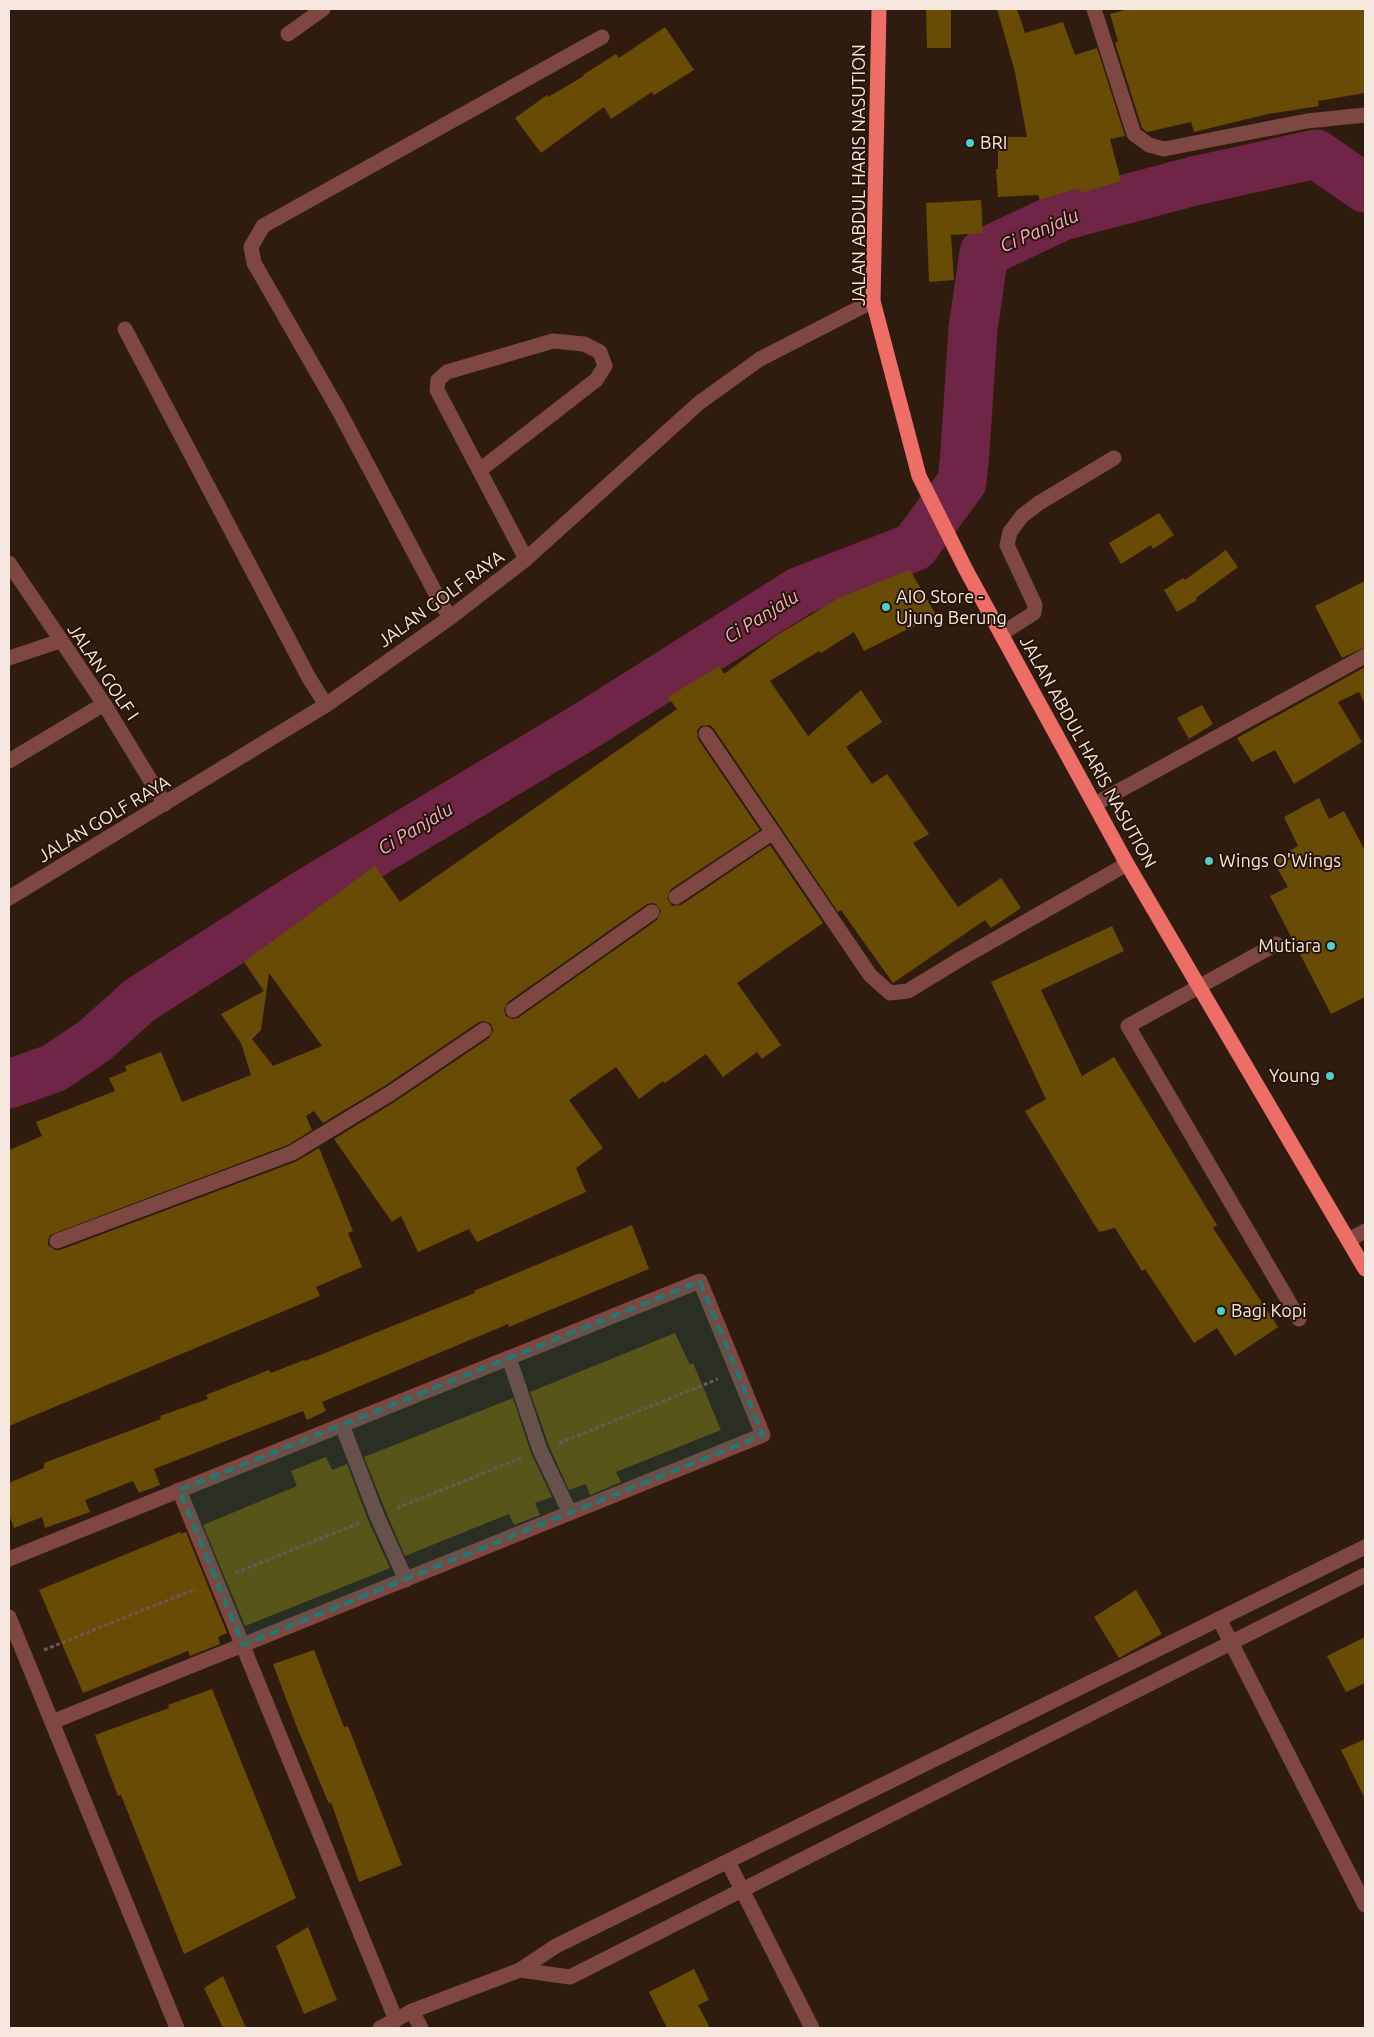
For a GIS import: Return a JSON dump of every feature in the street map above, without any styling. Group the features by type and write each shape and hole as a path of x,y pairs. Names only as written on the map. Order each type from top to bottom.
{"highway":[{"name":"JALAN ABDUL HARIS NASUTION","path":"879,9 873,301 919,476 966,570 1127,864 1365,1269"}],"street":[{"path":"288,34 323,9"},
{"path":"1094,9 1134,134 1149,145 1164,150 1307,121 1365,115"},
{"path":"451,617 443,607 338,409 254,263 251,247 263,226 602,37"},
{"name":"JALAN GOLF RAYA","path":"9,898 326,705 451,617 526,559 699,403 760,359 873,301"},
{"path":"125,329 309,678 326,705"},
{"path":"480,470 596,380 605,366 600,352 584,344 553,341 447,372 438,380 437,390 526,559"},
{"path":"1002,634 1025,621 1034,613 1035,605 1007,545 1010,532 1022,516 1040,502 1114,458"},
{"name":"JALAN GOLF I","path":"9,563 104,704 165,804"},
{"path":"9,658 60,641"},
{"path":"1095,804 1365,656"},
{"path":"9,761 104,704"},
{"path":"706,734 870,975 890,993 908,991 1127,864"},
{"path":"676,897 773,832"},
{"path":"513,1010 652,912"},
{"path":"1276,944 1128,1026 1299,1319"},
{"path":"57,1241 292,1153 391,1094 484,1030"},
{"path":"1349,1240 1365,1231"},
{"path":"9,1559 700,1281 763,1436 52,1722"},
{"path":"509,1358 540,1450 570,1513"},
{"path":"342,1425 406,1580"},
{"path":"180,1490 396,2020"},
{"path":"380,2028 412,2011 520,1970 556,1946 1365,1547"},
{"path":"520,1970 570,1976 1363,1576 1349,1554"},
{"path":"9,1616 177,2028"},
{"path":"1219,1619 1365,1905"},
{"path":"728,1862 812,2028"},
{"path":"412,2011 421,2028"}],"highlighted area":[{"path":"700,1281 763,1435 243,1645 179,1490"}],"building":[{"path":"926,9 951,9 951,48 927,48"},
{"path":"997,9 1017,9 1025,33 1063,22 1075,55 1097,48 1125,136 1110,139 1121,181 1081,193 1079,188 1040,200 1038,195 998,197 996,169 998,169 998,137 1027,137 1015,72"},
{"path":"1128,9 1365,9 1365,93 1318,101 1319,106 1268,114 1194,132 1191,122 1147,132 1142,128 1115,43 1118,41 1110,14"},
{"path":"665,27 694,70 654,95 652,92 611,119 604,107 541,153 515,118 547,95 548,97 584,76 616,54 619,58"},
{"path":"981,200 983,233 951,235 954,280 929,282 926,203"},
{"path":"1159,513 1174,535 1153,549 1151,545 1121,564 1109,543"},
{"path":"1226,550 1238,567 1196,598 1197,600 1177,612 1164,590 1183,578 1185,580"},
{"path":"910,570 936,615 864,651 854,632 821,653 819,651 770,681 808,736 861,690 882,722 846,747 872,784 887,774 929,834 913,843 958,907 1001,878 1021,908 991,928 985,920 893,983 841,910 838,912 714,729 710,725 701,726 697,730 698,739 760,830 671,889 667,898 672,906 681,905 770,845 823,923 737,983 781,1045 762,1059 757,1052 723,1077 706,1054 665,1083 663,1081 639,1099 616,1067 569,1100 603,1148 576,1168 586,1192 477,1242 469,1229 418,1252 401,1216 392,1222 334,1139 396,1101 489,1038 493,1030 491,1024 484,1021 479,1022 386,1085 323,1123 314,1111 306,1116 312,1130 288,1145 50,1235 48,1245 55,1250 60,1250 295,1162 319,1148 353,1231 348,1233 362,1267 316,1287 320,1296 9,1426 9,1150 42,1136 36,1122 115,1091 109,1078 127,1071 125,1066 161,1052 182,1102 251,1075 241,1043 221,1014 264,991 244,962 375,866 400,902 677,709 668,697 719,666 724,674 777,635 841,597","holes":["647,904 656,904 661,911 657,920 518,1018 513,1019 506,1016 504,1010 508,1002","269,973 322,1046 273,1066 252,1039 261,1030"]},
{"path":"1365,581 1365,647 1342,658 1315,606"},
{"path":"1365,667 1365,704 1359,692 1338,702 1362,742 1294,784 1275,750 1252,762 1237,738"},
{"path":"1202,705 1213,724 1189,739 1177,718"},
{"name":"Mutiara","path":"1319,798 1329,819 1344,811 1365,851 1365,997 1331,1014 1270,896 1288,887 1273,861 1298,846 1284,817"},
{"path":"1112,926 1124,951 1041,990 1082,1076 1114,1057 1217,1225 1213,1228 1278,1327 1235,1356 1217,1328 1194,1343 1145,1269 1142,1271 1115,1228 1099,1232 1025,1111 1046,1099 991,982"},
{"path":"632,1225 649,1269 509,1327 508,1324 322,1402 326,1411 307,1420 303,1411 154,1469 160,1485 139,1493 133,1481 85,1500 90,1512 45,1528 42,1517 14,1528 9,1515 9,1483 44,1468 44,1463 161,1419 160,1416 208,1399 206,1395 269,1370 271,1373 305,1361 475,1293 474,1291"},
{"path":"675,1333 690,1365 693,1363 721,1430 616,1472 621,1482 590,1495 586,1484 569,1490 549,1446 530,1392"},
{"path":"513,1398 531,1453 552,1497 535,1503 540,1515 514,1525 509,1514 405,1556 364,1457"},
{"path":"326,1457 332,1470 347,1464 368,1520 390,1568 245,1626 203,1525 297,1486 291,1471"},
{"path":"180,1532 181,1534 186,1532 227,1633 218,1637 220,1644 190,1656 188,1651 83,1693 39,1590"},
{"path":"1136,1590 1162,1634 1119,1658 1094,1617"},
{"path":"1365,1637 1365,1683 1346,1692 1327,1656"},
{"path":"314,1650 344,1727 348,1726 402,1865 359,1882 331,1802 329,1804 273,1664"},
{"path":"212,1689 296,1898 184,1954 121,1795 118,1796 95,1735 169,1708 168,1705"},
{"path":"1365,1739 1365,1799 1341,1750"},
{"path":"308,1927 337,2000 304,2014 276,1946"},
{"path":"694,1969 709,2000 698,2005 710,2028 667,2028 649,1992"},
{"path":"223,1976 246,2028 223,2028 204,1988"}],"waterway":[{"name":"Ci Panjalu","path":"9,1084 54,1068 94,1041 140,1000 302,896 584,727 800,591 914,547 962,482 973,329 984,253 1062,216 1194,181 1316,154 1365,188"}],"place":[{"name":"BRI","path":"970,143"},
{"name":"AIO Store - Ujung Berung","path":"886,607"},
{"name":"Wings O'Wings","path":"1209,861"},
{"name":"Mutiara","path":"1331,946"},
{"name":"Young","path":"1330,1076"},
{"name":"Bagi Kopi","path":"1221,1311"}]}
